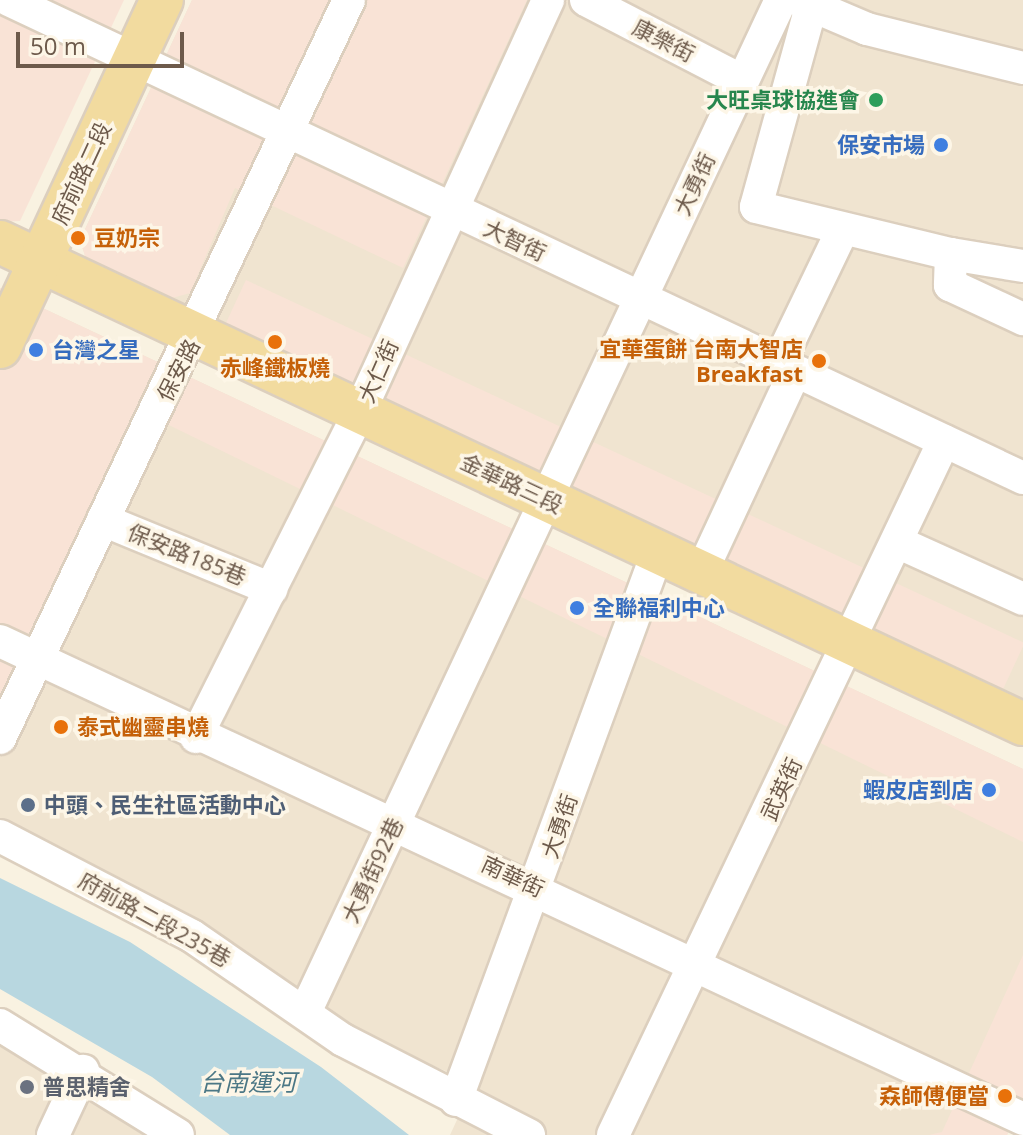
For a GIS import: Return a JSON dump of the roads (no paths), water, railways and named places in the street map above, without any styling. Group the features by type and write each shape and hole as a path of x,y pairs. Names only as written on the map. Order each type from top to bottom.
{"main road":[{"name":"府前路二段","path":"0,347 162,0"},
{"name":"金華路三段","path":"0,242 359,413 851,640 1023,724"}],"street":[{"name":"大智街","path":"9,0 1023,478"},
{"name":"保安路","path":"0,738 103,520 196,334 349,0"},
{"name":"大仁街","path":"196,737 359,413 548,0"},
{"name":"康樂街","path":"586,0 742,81"},
{"name":"大勇街","path":"548,499 742,81 797,2"},
{"path":"1023,68 867,29 797,2 756,207 841,233 1023,266"},
{"path":"702,571 841,233"},
{"path":"951,254 950,285 1023,319"},
{"name":"武英街","path":"613,1135 698,967 944,441"},
{"name":"大勇街92巷","path":"307,1008 548,499"},
{"name":"保安路185巷","path":"103,520 271,589"},
{"path":"897,542 1023,599"},
{"name":"大勇街","path":"456,1100 537,887 658,551"},
{"name":"南華街","path":"0,641 39,656 196,737 537,887 698,967 1023,1119"},
{"name":"府前路二段235巷","path":"0,836 192,936 307,1008"},
{"path":"307,1008 343,1040 529,1135"},
{"path":"0,1025 83,1071 178,1135"},
{"path":"53,1135 83,1071"}],"water":[{"name":"台南運河","path":"0,878 130,942 321,1067 409,1135 230,1135 152,1077 0,989"}],"place":[{"name":"大旺桌球協進會","path":"876,100"},
{"name":"保安市場","path":"941,145"},
{"name":"豆奶宗","path":"78,238"},
{"name":"赤峰鐵板燒","path":"275,342"},
{"name":"台灣之星","path":"36,350"},
{"name":"宜華蛋餅 台南大智店 Breakfast","path":"819,361"},
{"name":"全聯福利中心","path":"577,608"},
{"name":"泰式幽靈串燒","path":"61,727"},
{"name":"蝦皮店到店","path":"989,790"},
{"name":"中頭、民生社區活動中心","path":"28,805"},
{"name":"普思精舍","path":"27,1087"},
{"name":"𡘙師傅便當","path":"1005,1096"}]}
